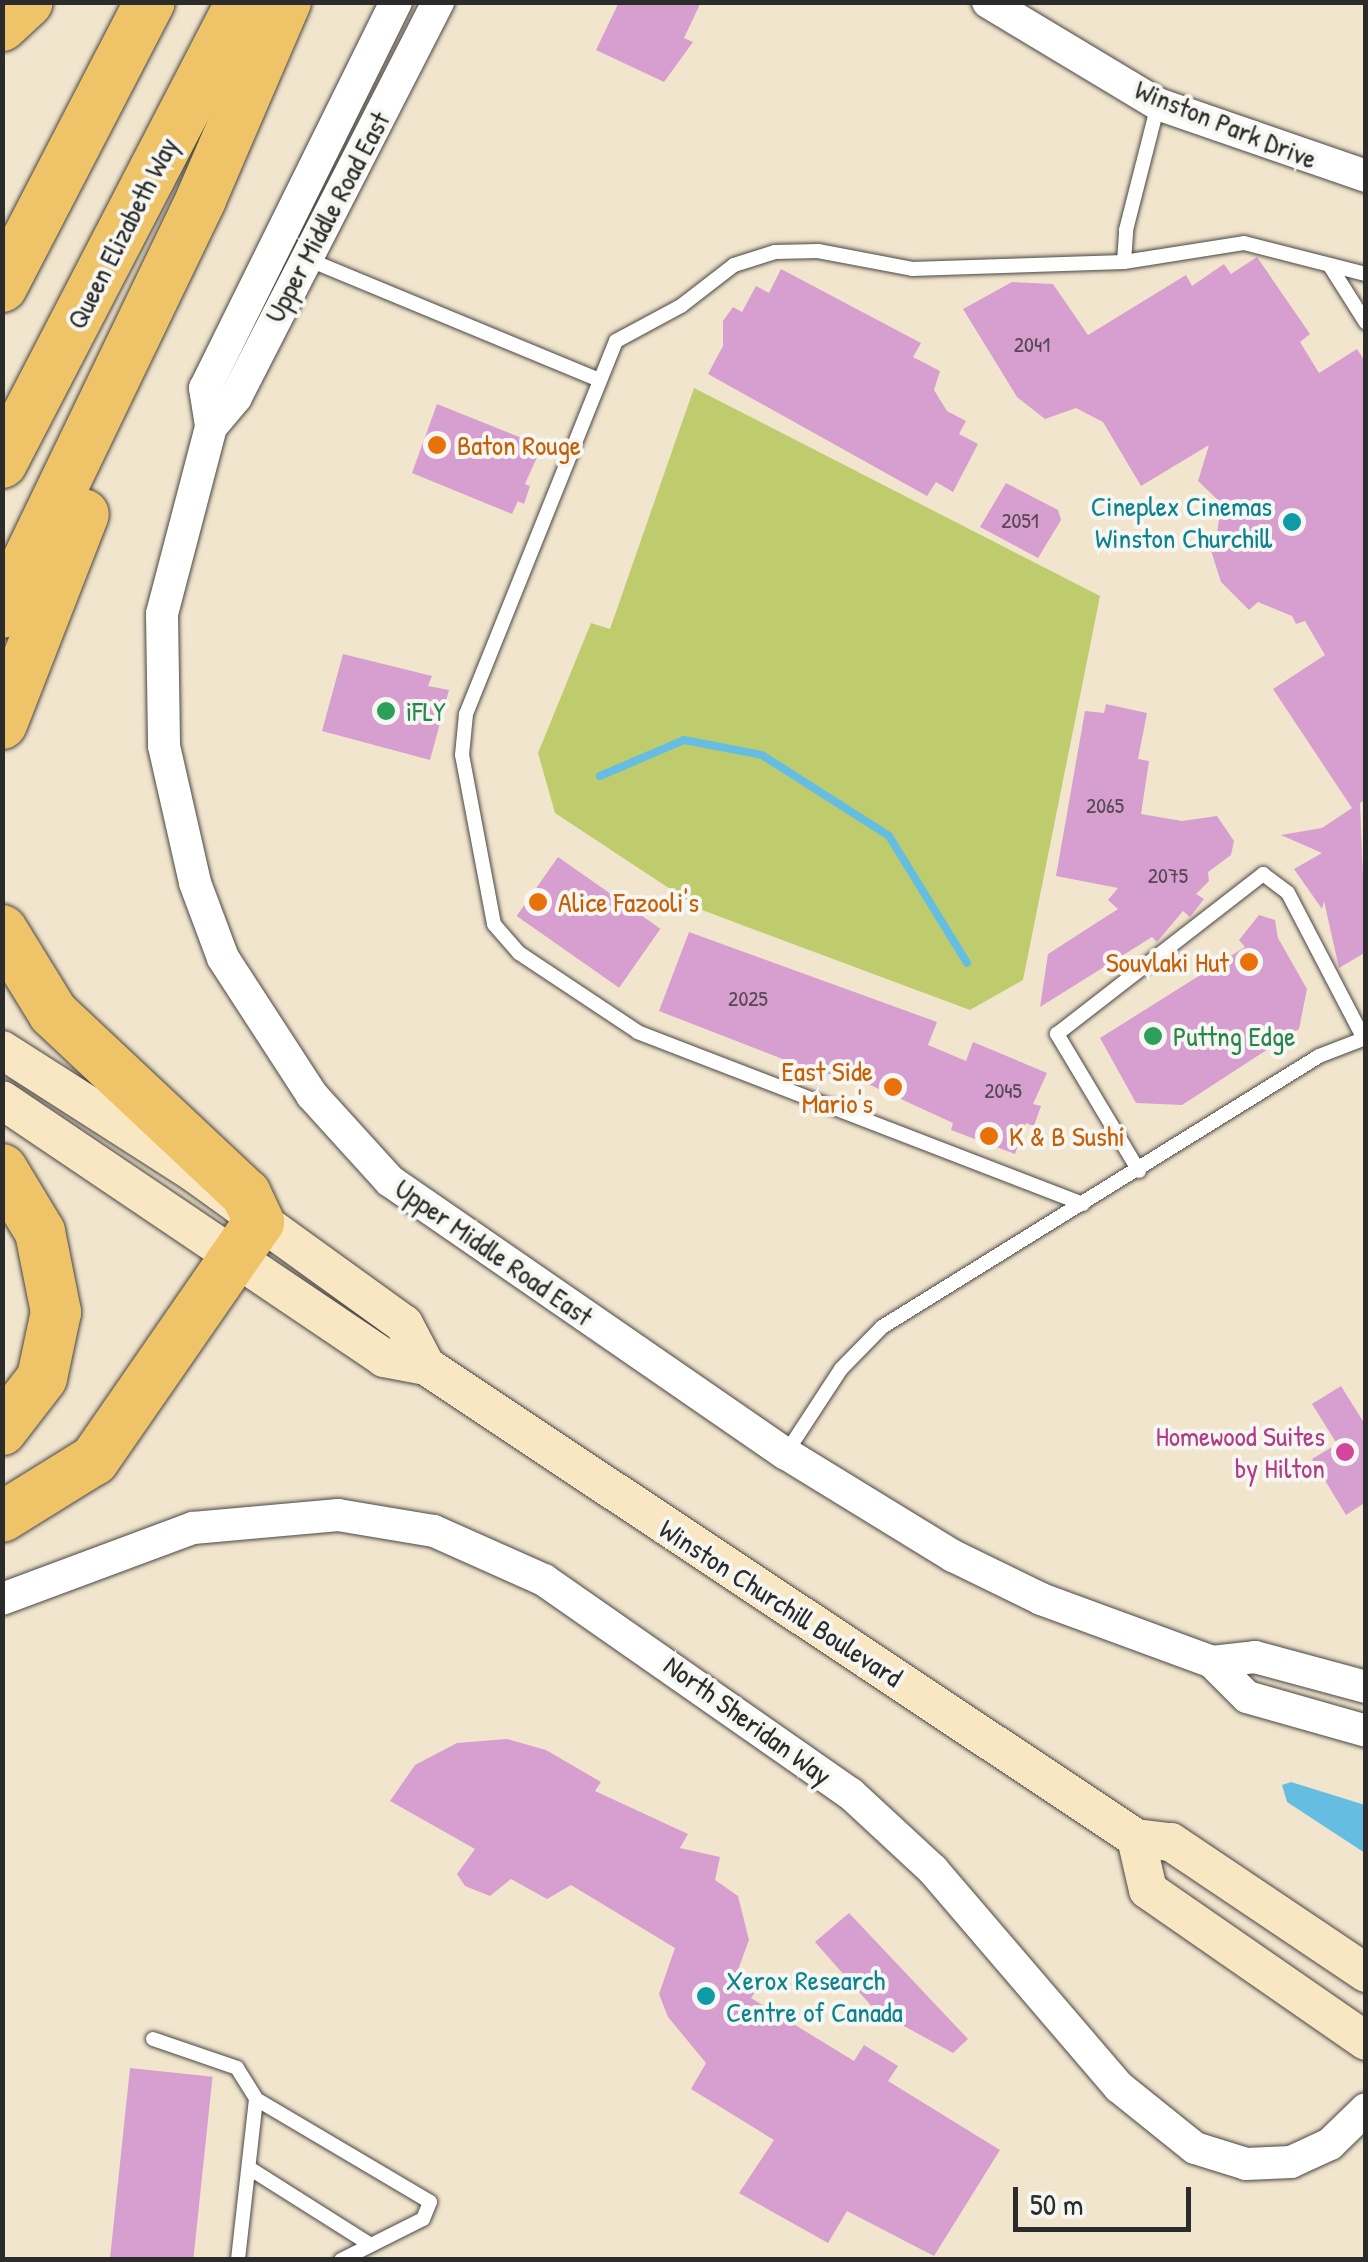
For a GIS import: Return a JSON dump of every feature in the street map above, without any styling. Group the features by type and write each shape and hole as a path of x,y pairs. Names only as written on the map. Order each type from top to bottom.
{"highway":[{"path":"2,26 28,2"},
{"path":"2,288 150,2"},
{"name":"Queen Elizabeth Way","path":"2,464 241,2"},
{"path":"2,613 201,199 286,2"},
{"path":"2,724 185,261 201,199"},
{"path":"2,930 53,1013 246,1194 246,1240 94,1460 2,1517"},
{"path":"2,1169 40,1232 56,1312 42,1378 2,1430"}],"main road":[{"name":"Winston Churchill Boulevard","path":"2,1050 192,1172 246,1240"},
{"name":"Winston Churchill Boulevard","path":"2,1100 246,1240 384,1358 426,1366 1136,1838 1171,1842 1366,1973"},
{"path":"1136,1838 1148,1890 1366,2041"}],"street":[{"name":"Upper Middle Road East","path":"396,2 205,388 210,427 162,614 158,682 178,818 223,958 312,1095 390,1181 786,1454 988,1574 1212,1662 1247,1697 1366,1731"},
{"name":"Upper Middle Road East","path":"210,427 236,397 438,2"},
{"name":"Winston Park Drive","path":"988,2 1158,104 1366,176"},
{"name":"North Sheridan Way","path":"2,1599 193,1528 338,1516 434,1530 544,1580 851,1794 934,1870 1118,2086 1195,2148 1246,2164 1291,2162 1330,2144 1366,2109"},
{"name":"Upper Middle Road East","path":"1212,1662 1255,1657 1366,1687"}],"lane":[{"path":"1124,262 1126,230 1158,104"},
{"path":"1083,1204 638,1032 504,940 494,924 466,788 466,714 616,341 682,306 734,265 774,252 818,250 912,269 1124,262 1244,243 1366,274"},
{"path":"306,259 598,380"},
{"path":"1330,266 1366,324"},
{"path":"786,1454 841,1369 882,1327 1139,1171 1319,1056 1365,1038 1288,893 1262,874 1057,1034 1139,1171"},
{"path":"153,2039 237,2068 256,2099 430,2202 424,2219 341,2260"},
{"path":"238,2260 256,2099"},
{"path":"249,2168 371,2245"}],"green space":[{"path":"694,388 1100,596 1023,980 970,1010 702,910 555,813 538,753 591,623 610,629"}],"water":[{"path":"1291,1782 1365,1805 1365,1853 1287,1802 1282,1785"}],"building":[{"path":"619,2 701,2 684,38 693,42 664,82 596,50"},
{"name":"Cineplex Cinemas Winston Churchill","path":"1257,257 1310,334 1300,342 1319,373 1357,349 1366,363 1366,799 1360,803 1366,952 1339,968 1324,901 1322,909 1294,869 1322,853 1281,835 1322,828 1352,808 1273,689 1325,655 1305,621 1296,624 1292,616 1258,602 1249,610 1221,582 1208,541 1217,534 1221,503 1198,481 1209,445 1141,486 1103,422 1076,408 1045,419 1017,397 963,309 1012,282 1053,284 1088,335 1186,275 1192,286 1224,264 1231,274"},
{"path":"781,269 921,343 913,357 940,371 934,390 947,411 966,421 959,434 978,444 953,492 936,482 927,496 708,374 723,346 723,321 733,307 742,312 756,286 769,293"},
{"path":"437,404 542,446 525,484 530,486 524,504 518,501 512,514 412,473"},
{"path":"1006,483 1058,510 1061,520 1038,558 980,527"},
{"name":"iFLY","path":"343,654 432,676 428,686 449,690 430,760 322,731"},
{"path":"1106,704 1147,713 1138,759 1149,761 1141,814 1182,821 1217,816 1234,841 1231,855 1208,872 1209,881 1196,894 1204,899 1190,917 1183,911 1157,942 1152,937 1040,1007 1048,954 1118,909 1108,900 1118,888 1056,876 1085,711 1104,713"},
{"path":"558,857 660,929 619,988 517,916"},
{"path":"1259,915 1275,920 1278,938 1307,989 1299,1029 1182,1105 1136,1103 1100,1038 1245,947 1239,940"},
{"path":"689,932 937,1022 928,1045 966,1061 973,1042 1047,1073 1033,1104 1041,1106 1034,1126 1026,1123 1015,1154 951,1130 953,1123 866,1083 808,1069 659,1011"},
{"name":"Homewood Suites by Hilton","path":"1341,1386 1366,1426 1366,1502 1346,1515 1312,1459 1337,1444 1312,1404"},
{"name":"Xerox Research Centre of Canada","path":"507,1739 546,1750 601,1782 595,1791 688,1834 680,1848 720,1857 715,1880 738,1896 749,1940 738,1970 761,1983 751,1998 854,2061 864,2045 898,2066 888,2081 1000,2150 934,2256 847,2211 828,2243 739,2193 774,2140 691,2089 706,2063 668,2017 659,1994 675,1948 571,1885 547,1899 511,1879 490,1896 465,1886 457,1874 475,1849 390,1801 415,1765 457,1743"},
{"path":"849,1913 968,2039 953,2053 875,2010 815,1942"},
{"path":"130,2068 213,2077 193,2260 110,2260"}],"waterway":[{"path":"600,776 684,740 762,755 889,836 967,963"}],"place":[{"name":"Baton Rouge","path":"437,445"},
{"name":"Cineplex Cinemas Winston Churchill","path":"1292,522"},
{"name":"iFLY","path":"386,711"},
{"name":"Alice Fazooli's","path":"538,902"},
{"name":"Souvlaki Hut","path":"1249,962"},
{"name":"Puttng Edge","path":"1153,1036"},
{"name":"East Side Mario's","path":"893,1087"},
{"name":"K & B Sushi","path":"989,1136"},
{"name":"Homewood Suites by Hilton","path":"1345,1452"},
{"name":"Xerox Research Centre of Canada","path":"706,1996"}]}
